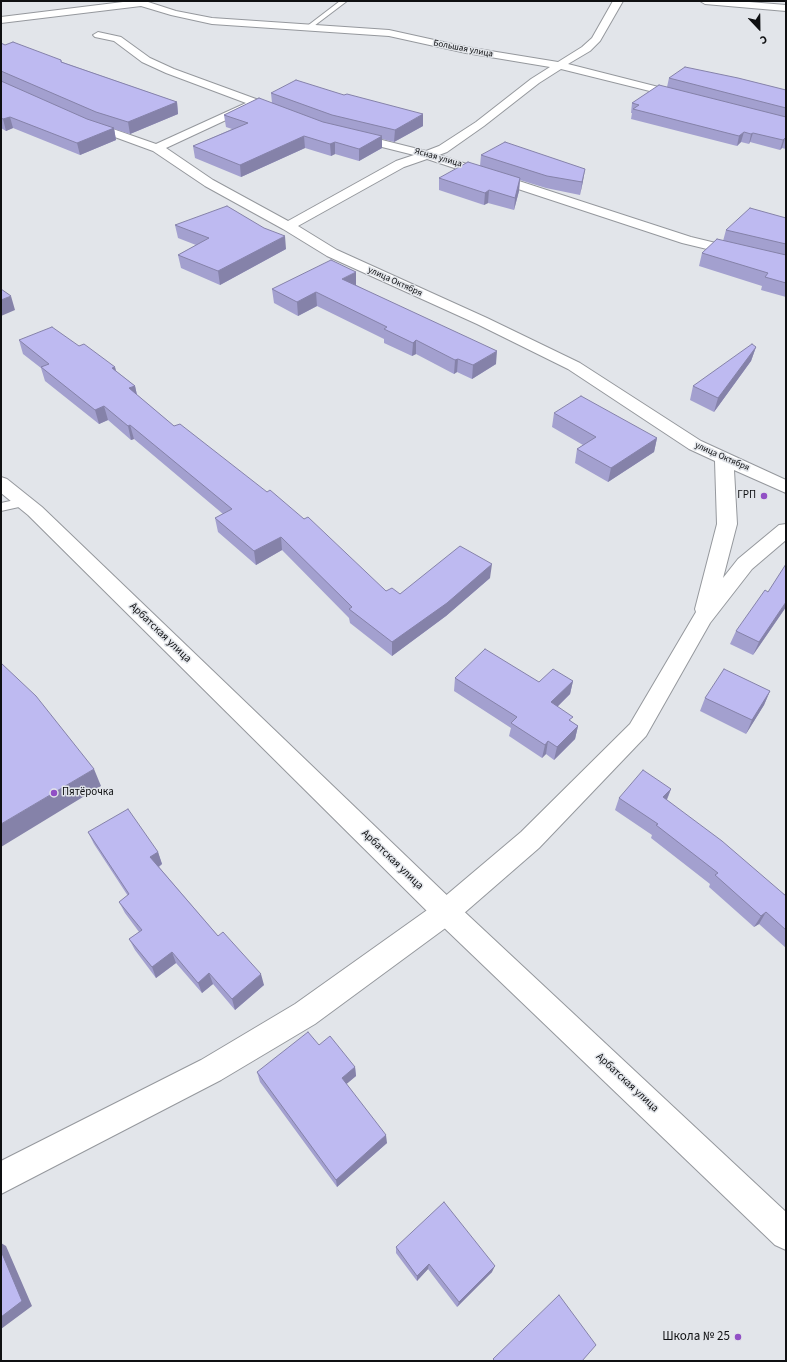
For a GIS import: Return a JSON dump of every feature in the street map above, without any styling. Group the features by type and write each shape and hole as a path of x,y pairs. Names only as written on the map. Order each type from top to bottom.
{"street":[{"path":"706,1 742,2 786,8"},
{"name":"Большая улица","path":"138,2 174,13 212,21 389,33 466,50 562,66 694,99"},
{"path":"1,20 138,2"},
{"path":"288,226 400,164 443,149 480,124 535,81 562,66 586,49 596,39 616,3"},
{"path":"98,35 117,39 146,60 170,71 257,102 293,117"},
{"path":"157,148 257,102"},
{"name":"улица Октября","path":"72,117 94,127 157,148 209,183 288,226 332,253 482,321 574,366 695,445 786,487"},
{"name":"Ясная улица","path":"342,133 428,154 688,240 786,264"},
{"path":"703,618 727,524 724,458"},
{"name":"Арбатская улица","path":"1,483 12,504 786,1234"},
{"path":"1,1178 211,1070 305,1014 446,912 530,840 638,730 703,618 745,564 786,530"}],"lane":[{"path":"308,28 344,1"}],"building":[{"path":"13,42 61,60 61,62 177,102 128,122 96,112 1,71 1,43 5,45"},
{"path":"685,67 786,90 786,108 669,78"},
{"path":"296,80 344,95 347,94 423,114 395,130 332,115 271,93"},
{"path":"1,81 87,119 114,128 77,143 10,117 3,119 1,118"},
{"path":"659,85 786,117 786,138 783,140 744,132 739,136 633,109 639,105 632,103"},
{"path":"259,98 323,122 382,136 359,149 335,142 330,144 304,136 240,165 193,146 248,123 224,115"},
{"path":"505,142 585,169 582,182 547,176 481,155"},
{"path":"468,162 520,178 515,198 489,190 485,193 439,178"},
{"path":"227,206 264,228 285,236 218,271 178,255 209,238 175,225"},
{"path":"750,208 786,218 786,244 726,230"},
{"path":"717,239 786,255 786,283 765,277 768,273 702,253"},
{"path":"331,260 356,272 342,279 497,351 473,365 458,359 455,360 416,340 413,343 384,329 387,327 316,292 297,302 272,289"},
{"path":"1,289 11,296 1,300"},
{"path":"52,327 79,346 84,344 115,367 112,368 135,386 129,388 174,426 180,424 267,492 270,490 304,519 308,517 386,591 392,588 400,594 460,546 492,564 447,603 392,642 349,609 352,607 281,537 254,551 215,518 232,509 130,425 128,426 104,406 95,410 41,367 49,364 19,340"},
{"path":"752,344 756,347 718,398 693,386"},
{"path":"581,396 657,438 611,468 577,449 596,437 554,413"},
{"path":"786,564 786,602 759,642 736,631 765,590 768,592"},
{"path":"485,649 539,682 553,669 573,681 551,702 573,717 569,720 578,726 557,747 548,741 545,745 511,723 517,717 455,678"},
{"path":"1,663 36,696 94,769 1,824 2,740"},
{"path":"724,669 770,691 752,720 705,698"},
{"path":"643,770 671,789 663,797 722,841 786,896 786,930 766,912 761,916 715,875 718,873 656,825 658,824 619,798"},
{"path":"128,809 158,852 150,857 218,936 223,932 261,974 232,999 209,973 198,983 172,952 152,967 129,939 142,930 119,902 129,894 88,832"},
{"path":"308,1032 319,1045 330,1036 355,1067 342,1078 386,1135 336,1180 257,1072"},
{"path":"444,1202 495,1266 459,1302 429,1264 417,1276 396,1247"},
{"path":"1,1251 22,1301 1,1317"},
{"path":"559,1295 596,1345 582,1361 495,1361 493,1359"}],"place":[{"name":"ГРП","path":"764,496"},
{"name":"Пятёрочка","path":"54,793"},
{"name":"Школа № 25","path":"738,1337"}]}
